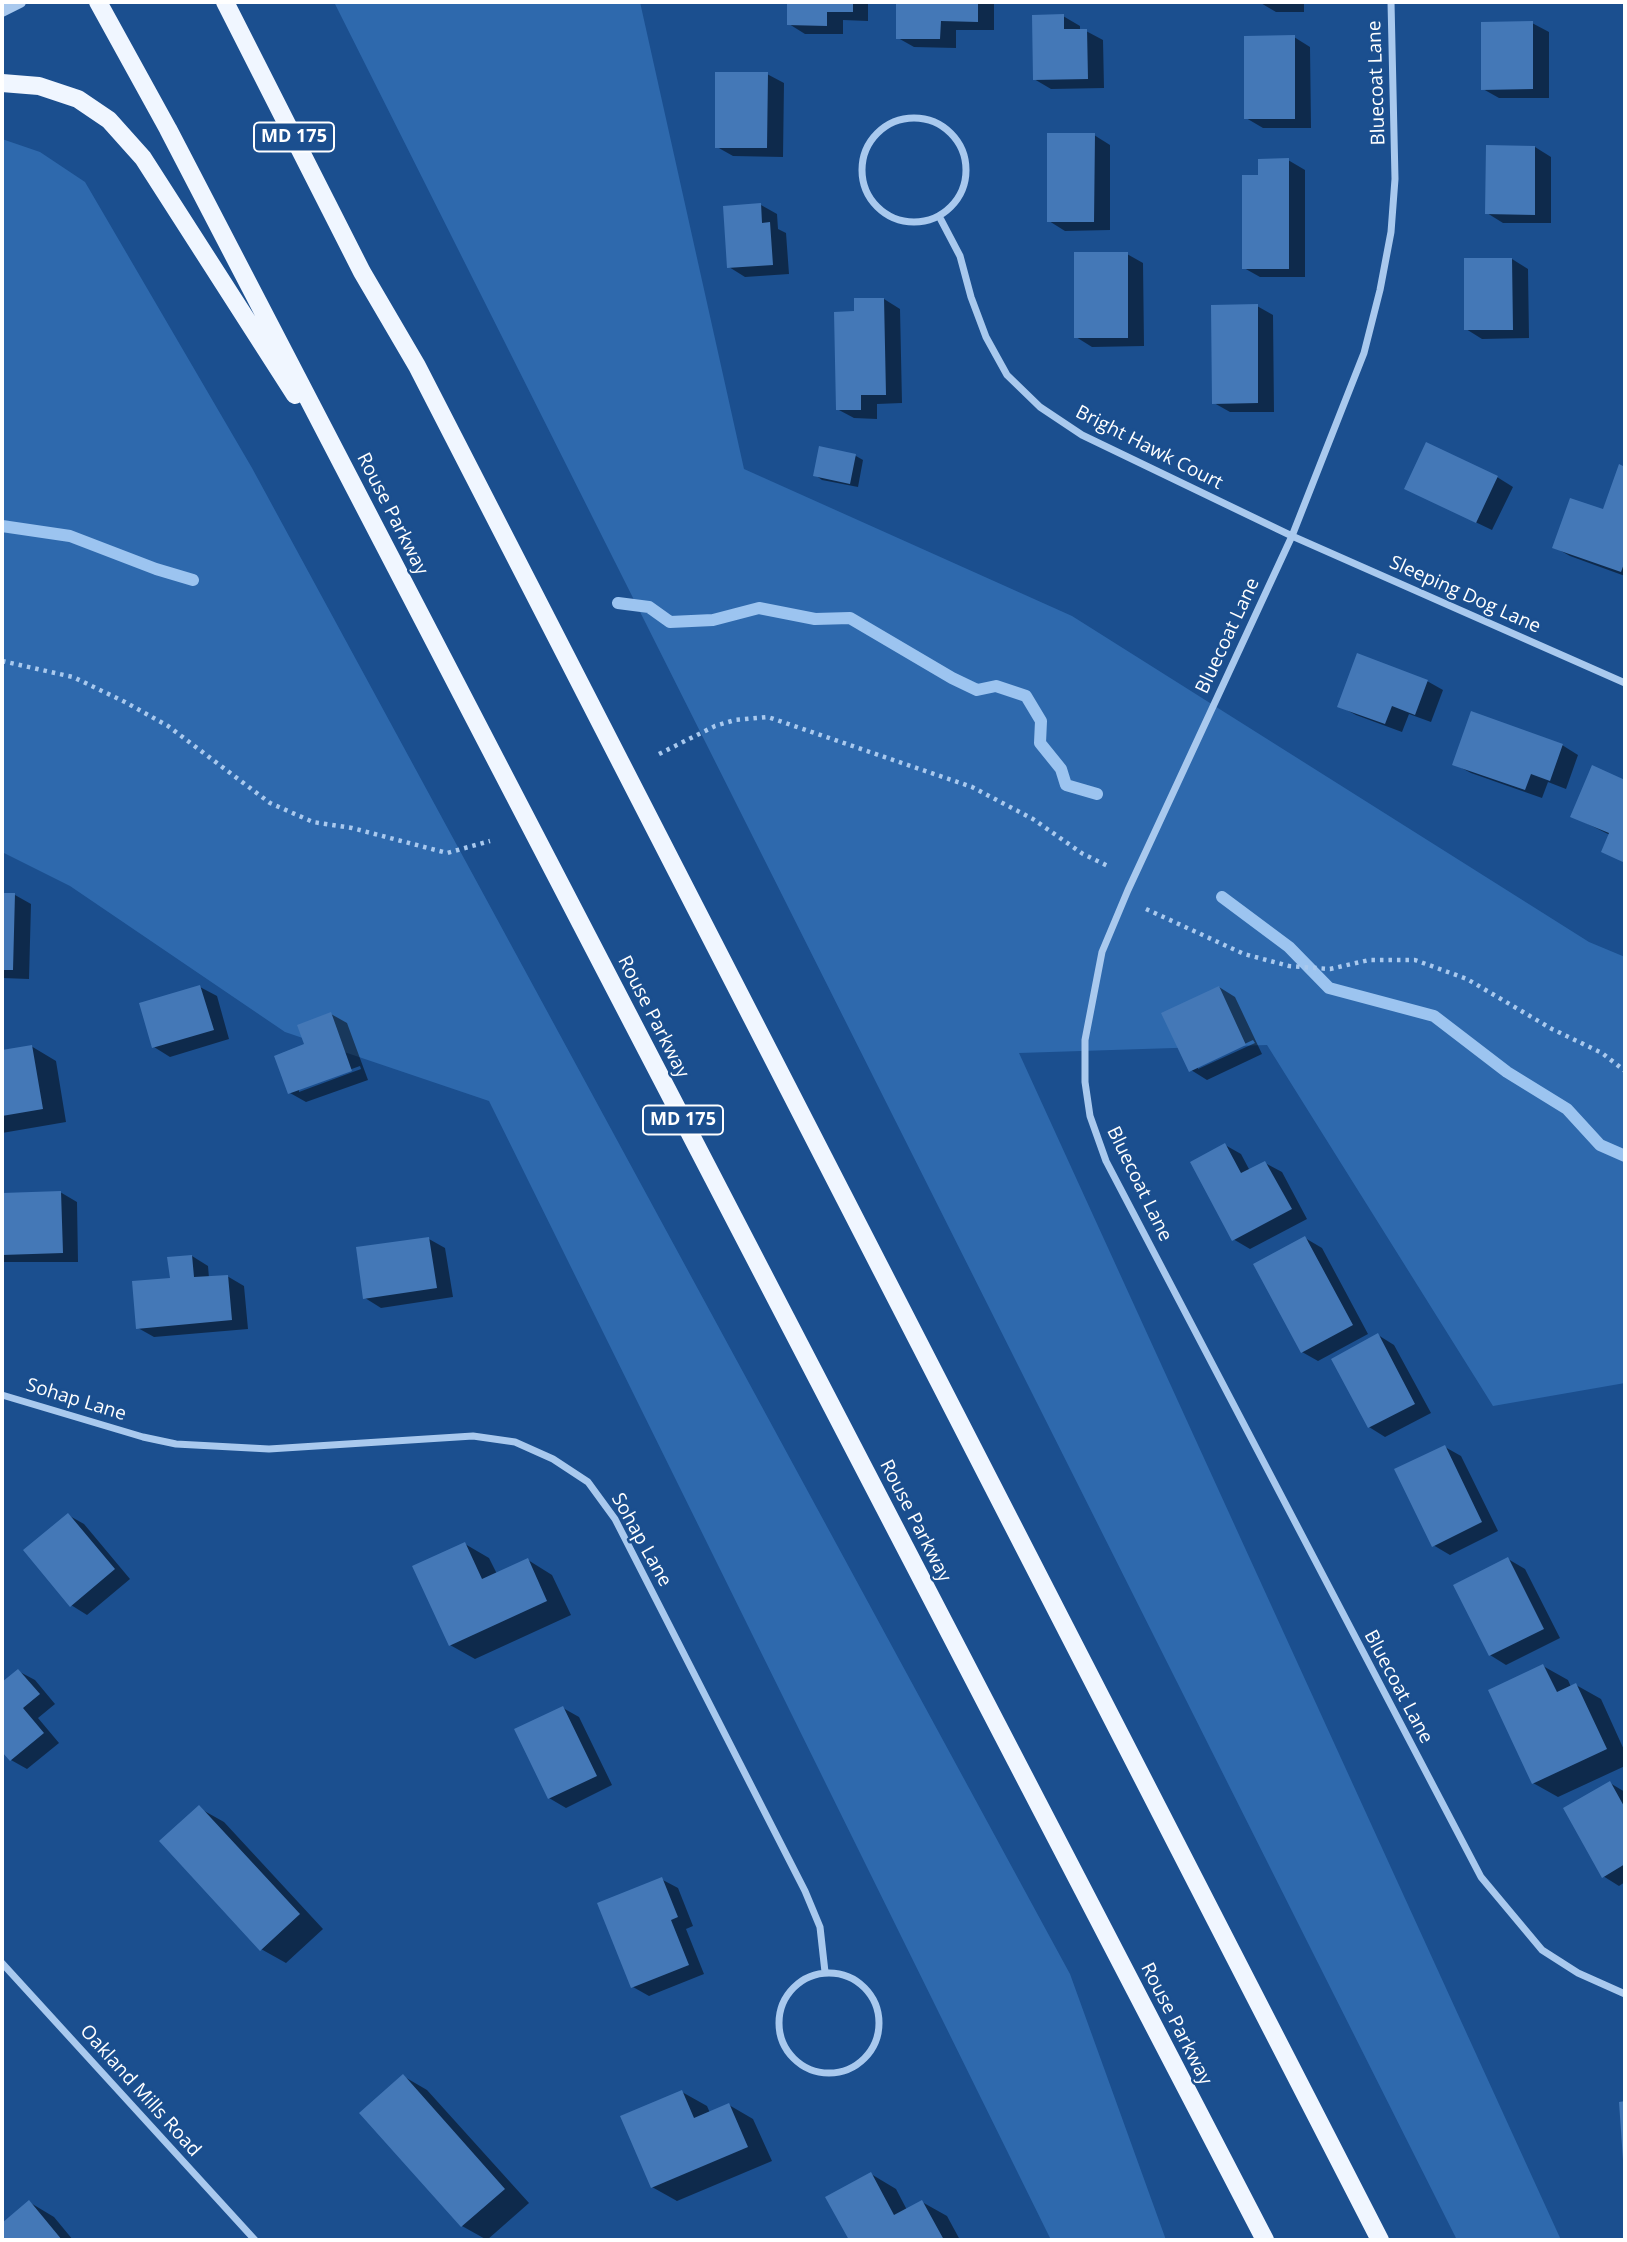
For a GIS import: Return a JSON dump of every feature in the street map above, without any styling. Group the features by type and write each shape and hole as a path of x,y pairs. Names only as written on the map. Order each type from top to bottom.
{"main road":[{"name":"Rouse Parkway","path":"98,2 356,491 1265,2240"},
{"name":"MD 175","path":"225,2 362,272 417,366 1380,2240"},
{"path":"2,82 39,86 78,99 109,120 143,158 356,491"}],"street":[{"path":"2,11 20,2"},
{"name":"Bluecoat Lane","path":"1391,2 1395,179 1389,244 1364,353 1292,536 1128,890 1102,952 1091,996 1085,1040 1084,1082 1090,1116 1106,1161 1481,1877 1542,1950 1578,1973 1625,1994"},
{"path":"919,118 936,123 949,132 959,145 965,160 966,177 961,193 952,206 939,216 922,222 904,222 888,215 874,204 869,196 862,171 865,154 873,138 886,126 919,118"},
{"name":"Bright Hawk Court","path":"939,216 960,256 971,298 986,337 1007,375 1040,407 1082,435 1292,536"},
{"name":"Sleeping Dog Lane","path":"1292,536 1625,683"},
{"name":"Sohap Lane","path":"2,1395 176,1444 269,1449 473,1436 515,1442 553,1459 588,1482 615,1520 805,1891 820,1927 825,1972"},
{"name":"Oakland Mills Road","path":"2,1963 255,2240"},
{"path":"825,1972 843,1974 859,1982 872,1996 878,2012 879,2034 873,2049 861,2063 840,2073 823,2074 802,2067 783,2048 778,2027 779,2009 791,1989 803,1979 825,1972"}],"path":[{"path":"2,661 73,677 125,702 168,726 270,803 313,822 352,828 447,853 490,841"},
{"path":"659,754 725,723 768,717 972,787 1032,818 1083,854 1108,866"},
{"path":"1146,909 1244,954 1289,966 1330,969 1369,960 1415,960 1467,979 1552,1029 1601,1053 1625,1071"}],"shaded area":[{"path":"334,2 640,2 744,469 1072,616 1589,942 1625,957 1625,1383 1493,1406 1267,1045 1019,1053 1561,2240 1457,2240"},
{"path":"2,139 40,152 85,182 252,468 1070,1974 1166,2240 1051,2240 489,1101 285,1032 70,886 2,852"}],"building":[{"path":"787,2 853,2 853,12 827,12 827,26 787,25"},
{"path":"896,2 978,2 978,22 941,21 940,39 896,39"},
{"path":"1064,14 1064,29 1087,29 1088,79 1033,80 1032,15"},
{"path":"1533,21 1533,89 1481,90 1481,22"},
{"path":"1295,35 1295,119 1244,119 1244,36"},
{"path":"715,72 768,72 767,148 715,148"},
{"path":"1047,133 1095,133 1094,222 1047,222"},
{"path":"1486,145 1535,146 1535,215 1485,214"},
{"path":"1289,158 1289,269 1242,269 1242,175 1258,175 1258,159"},
{"path":"761,203 762,223 770,222 773,265 727,268 723,206"},
{"path":"1074,252 1128,252 1128,338 1074,338"},
{"path":"1464,258 1512,258 1513,330 1464,330"},
{"path":"854,298 884,298 886,395 861,395 861,410 836,410 834,312 854,311"},
{"path":"1258,304 1258,403 1212,404 1211,305"},
{"path":"1426,442 1498,476 1476,523 1404,489"},
{"path":"819,446 856,454 850,484 813,476"},
{"path":"1619,464 1625,467 1625,561 1621,572 1552,548 1570,498 1603,509"},
{"path":"1357,653 1428,680 1415,715 1392,706 1385,724 1337,707"},
{"path":"1471,711 1563,744 1550,781 1531,774 1525,790 1452,765"},
{"path":"1592,765 1625,780 1625,863 1601,852 1609,833 1570,817"},
{"path":"2,893 15,893 13,970 2,970"},
{"path":"200,985 214,1030 152,1048 139,1003"},
{"path":"1219,986 1246,1045 1189,1072 1161,1013"},
{"path":"331,1012 352,1071 288,1094 274,1056 304,1044 297,1025"},
{"path":"32,1045 43,1109 2,1116 2,1050"},
{"path":"1225,1143 1241,1173 1265,1161 1292,1209 1232,1241 1190,1162"},
{"path":"61,1191 63,1253 2,1255 2,1193"},
{"path":"1305,1236 1353,1325 1301,1353 1253,1264"},
{"path":"429,1237 437,1288 363,1299 356,1247"},
{"path":"192,1255 194,1277 228,1275 232,1320 136,1329 132,1281 170,1278 167,1257"},
{"path":"1378,1333 1415,1404 1368,1428 1331,1359"},
{"path":"1445,1445 1482,1522 1432,1547 1394,1469"},
{"path":"68,1513 115,1569 70,1607 23,1550"},
{"path":"465,1542 482,1579 528,1558 547,1601 449,1646 412,1566"},
{"path":"1508,1557 1544,1629 1489,1656 1453,1585"},
{"path":"1543,1664 1557,1692 1576,1683 1607,1749 1532,1784 1488,1690"},
{"path":"18,1669 40,1694 23,1708 44,1733 10,1761 2,1752 2,1682"},
{"path":"563,1706 597,1776 548,1799 514,1729"},
{"path":"1610,1781 1625,1808 1625,1864 1602,1878 1563,1808"},
{"path":"199,1805 300,1914 260,1951 159,1841"},
{"path":"662,1877 678,1917 671,1920 689,1965 631,1988 597,1903"},
{"path":"403,2074 505,2189 461,2227 359,2113"},
{"path":"682,2090 694,2118 729,2103 748,2147 651,2188 620,2116"},
{"path":"1625,2101 1625,2160 1623,2160 1619,2102"},
{"path":"871,2172 894,2215 922,2200 944,2240 849,2240 825,2197"},
{"path":"29,2200 62,2240 2,2240 2,2223"}],"waterway":[{"path":"2,526 70,536 156,569 193,580"},
{"path":"618,603 649,607 670,622 713,620 759,608 815,619 850,618 977,690 996,686 1026,696 1041,721 1040,743 1061,769 1066,785 1097,794"},
{"path":"1222,897 1289,947 1329,988 1434,1016 1507,1072 1567,1109 1600,1145 1625,1156"}]}
